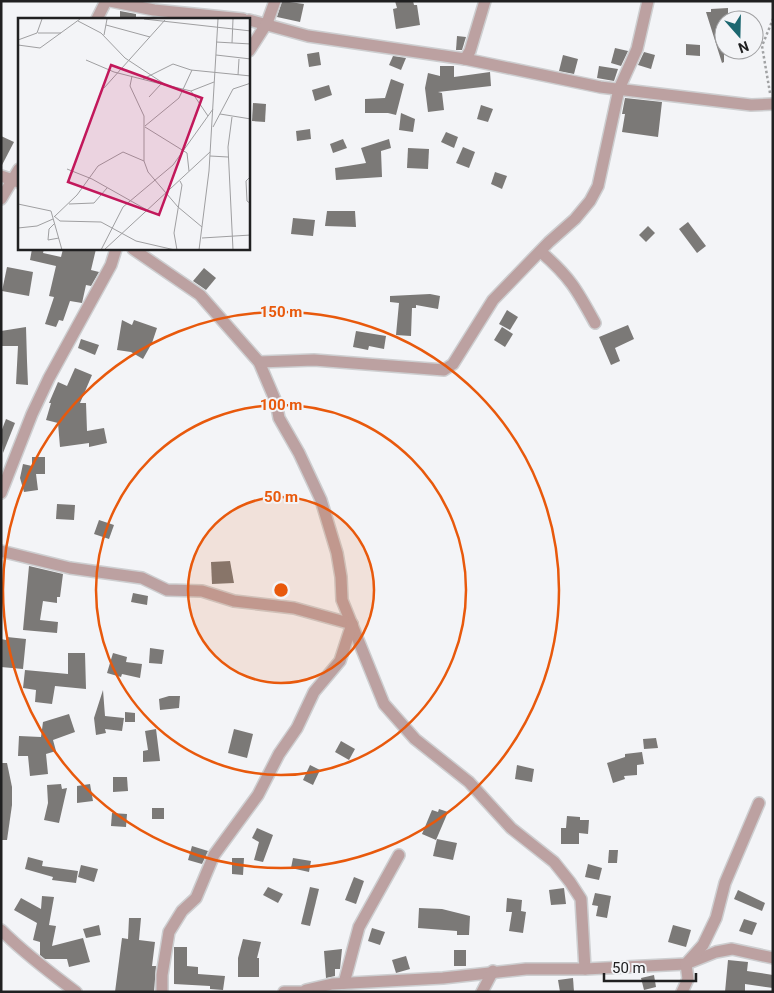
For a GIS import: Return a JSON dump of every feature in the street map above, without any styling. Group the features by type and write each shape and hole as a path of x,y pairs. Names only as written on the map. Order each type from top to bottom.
{"street":[{"path":"98,18 108,1 154,10 233,18"},
{"path":"250,49 267,23 275,1"},
{"path":"465,59 470,51 472,39 485,1"},
{"path":"259,362 314,360 444,370 453,364 493,300 575,219 590,201 598,186 619,88 637,49 648,1"},
{"path":"250,20 267,23 308,36 465,59 600,87 751,105 773,104"},
{"path":"1,176 16,181 1,199"},
{"path":"1,493 32,414 111,265 116,250"},
{"path":"134,250 200,295 259,362 276,402 279,418 299,453 321,500 337,553 342,600 384,704 396,720 428,750 468,782 511,828 554,862 570,882 580,899 585,969"},
{"path":"541,252 565,273 577,290 595,323"},
{"path":"1,551 70,568 142,578 167,590 202,592 234,601 294,608 352,624"},
{"path":"162,992 162,975 169,932 182,911 196,898 214,855 258,794 279,754 297,728 307,704 340,661 352,624"},
{"path":"682,992 688,979 686,964 703,945 716,918 725,883 759,803"},
{"path":"344,983 359,927 399,855"},
{"path":"1,930 18,946 28,952 44,970 76,992"},
{"path":"284,992 307,991 318,986 344,983 443,978 493,971 686,964 716,952 732,949 773,958"},
{"path":"482,992 493,971"}],"path":[{"path":"773,19 762,46 773,104"}],"building":[{"path":"282,1 304,4 300,22 277,17"},
{"path":"395,1 413,1 414,5 417,5 420,25 396,29 393,9 397,8"},
{"path":"728,8 728,10 714,10 714,38 706,12 711,12 711,9"},
{"path":"120,11 136,14 136,18 120,18"},
{"path":"457,36 466,37 462,50 456,50"},
{"path":"686,44 700,45 700,56 686,55"},
{"path":"615,48 628,51 621,66 611,63"},
{"path":"319,52 321,65 309,67 307,54"},
{"path":"644,52 655,55 651,69 638,65"},
{"path":"563,55 578,59 574,74 559,71"},
{"path":"393,56 406,58 401,70 389,65"},
{"path":"440,66 454,66 454,77 490,72 491,86 438,92 442,93 444,110 428,112 425,88 428,73 440,76"},
{"path":"599,66 618,69 614,81 597,78"},
{"path":"391,79 404,84 396,115 365,113 365,99 385,98"},
{"path":"329,85 332,95 315,101 312,90"},
{"path":"625,98 662,102 658,137 622,132 625,114 622,114"},
{"path":"253,103 266,104 265,122 252,121"},
{"path":"481,105 493,109 488,122 477,119"},
{"path":"401,113 415,119 413,132 399,130"},
{"path":"310,129 311,139 297,141 296,131"},
{"path":"446,132 458,137 454,148 441,142"},
{"path":"1,136 14,142 1,167"},
{"path":"343,139 347,148 333,153 330,144"},
{"path":"389,139 391,148 381,151 382,177 336,180 335,168 366,163 361,148"},
{"path":"463,147 475,152 469,168 456,163"},
{"path":"408,148 429,149 428,169 407,168"},
{"path":"495,172 507,176 502,189 491,184"},
{"path":"327,211 355,211 356,227 325,226"},
{"path":"293,218 315,220 313,236 291,234"},
{"path":"688,222 706,246 697,253 679,229"},
{"path":"648,226 655,233 646,242 639,235"},
{"path":"32,250 44,250 43,253 61,257 63,250 96,250 91,270 99,272 91,286 86,285 82,303 70,301 63,321 59,320 56,327 45,324 54,297 49,296 56,266 30,260"},
{"path":"7,267 33,272 29,296 2,291"},
{"path":"204,268 216,278 206,290 193,281"},
{"path":"430,294 440,296 438,309 416,305 416,308 412,308 411,336 396,335 399,303 390,302 390,296"},
{"path":"507,310 518,317 510,330 499,324"},
{"path":"122,320 132,325 134,320 157,328 152,343 143,359 131,352 117,350"},
{"path":"628,325 634,339 615,348 620,361 611,365 599,337"},
{"path":"26,327 28,385 16,384 18,346 1,346 1,331"},
{"path":"502,327 513,334 505,347 494,340"},
{"path":"356,331 386,336 384,349 369,346 368,350 353,347"},
{"path":"81,339 99,345 95,355 78,348"},
{"path":"75,368 92,375 80,403 86,403 87,431 104,428 107,443 89,447 89,443 60,447 58,423 46,420 51,403 49,403 58,382 67,386"},
{"path":"6,419 15,423 3,453 1,432"},
{"path":"32,457 45,457 45,474 36,474 38,490 24,492 20,478 23,464 32,466"},
{"path":"57,504 75,505 74,520 56,519"},
{"path":"99,520 114,525 109,539 94,534"},
{"path":"230,561 234,583 212,584 211,562"},
{"path":"29,566 63,574 60,597 57,597 57,603 43,601 40,620 58,622 57,633 23,630"},
{"path":"133,593 148,596 147,605 131,602"},
{"path":"7,637 26,639 23,669 1,667 1,639 6,640"},
{"path":"150,648 164,650 162,664 149,663"},
{"path":"68,653 85,653 86,689 55,686 52,704 35,702 36,690 23,688 25,670 68,674"},
{"path":"113,653 127,657 126,662 142,664 140,678 122,674 121,677 107,673"},
{"path":"103,690 105,716 124,718 122,731 105,729 106,733 96,735 94,718"},
{"path":"169,696 180,696 179,708 160,710 159,699"},
{"path":"125,712 135,713 135,722 125,722"},
{"path":"69,714 75,732 53,740 56,751 46,754 48,774 30,776 28,756 18,756 19,736 41,737 43,722"},
{"path":"156,729 160,761 143,762 143,751 148,750 145,731"},
{"path":"234,729 253,734 247,758 228,753"},
{"path":"656,738 658,748 644,749 643,739"},
{"path":"341,741 355,749 349,760 335,752"},
{"path":"642,752 644,764 637,765 637,775 624,776 625,779 613,783 607,763 625,757 625,754"},
{"path":"1,763 7,763 12,787 12,805 7,840 1,840"},
{"path":"310,765 320,770 313,785 303,780"},
{"path":"517,765 534,769 532,782 515,779"},
{"path":"113,777 127,777 128,791 113,792"},
{"path":"61,784 62,789 67,788 59,823 44,820 48,803 47,785"},
{"path":"90,784 93,801 77,803 77,786"},
{"path":"152,808 164,808 164,819 152,819"},
{"path":"439,809 448,812 436,840 422,834 432,810 438,812"},
{"path":"112,813 127,814 126,827 111,826"},
{"path":"567,816 580,817 580,820 589,820 588,834 579,833 579,844 561,844 561,828 566,828"},
{"path":"257,828 273,835 263,862 254,860 259,842 252,838"},
{"path":"437,839 457,843 453,860 433,856"},
{"path":"192,846 208,851 202,864 188,860"},
{"path":"609,850 618,850 617,863 608,863"},
{"path":"28,857 43,861 42,866 78,871 76,883 52,880 53,877 25,869"},
{"path":"232,858 244,858 243,875 232,874"},
{"path":"293,858 311,861 309,872 291,868"},
{"path":"588,864 602,868 599,880 585,877"},
{"path":"81,865 98,869 94,882 78,877"},
{"path":"354,877 364,881 356,904 345,900"},
{"path":"268,887 283,894 278,903 263,895"},
{"path":"310,887 319,889 310,926 301,924"},
{"path":"564,888 566,904 551,905 549,890"},
{"path":"738,890 765,903 762,911 734,899"},
{"path":"595,893 611,896 607,918 596,916 598,906 592,905"},
{"path":"42,896 54,897 49,925 56,926 52,946 83,938 90,962 69,967 67,959 45,959 40,955 40,942 33,940 37,923 14,910 21,898 41,909"},
{"path":"507,898 522,900 521,911 526,912 523,933 509,931 512,912 506,912"},
{"path":"419,908 442,909 470,916 469,935 457,935 457,931 418,928"},
{"path":"129,918 141,918 139,940 155,942 152,966 156,966 154,992 115,992 122,938 128,939"},
{"path":"744,919 757,923 752,935 739,931"},
{"path":"99,925 101,935 86,938 83,929"},
{"path":"673,925 691,930 686,947 668,942"},
{"path":"372,928 385,932 380,945 368,941"},
{"path":"243,939 261,942 257,958 259,958 259,977 238,977 238,958"},
{"path":"174,947 187,947 187,966 198,967 198,974 225,976 223,990 210,989 210,986 174,984"},
{"path":"342,949 340,969 335,969 335,976 326,978 324,951"},
{"path":"454,950 466,950 466,966 454,966"},
{"path":"406,956 410,969 396,973 392,960"},
{"path":"728,960 748,962 747,971 773,975 773,988 745,984 745,992 725,992"},
{"path":"654,975 656,987 644,990 641,978"},
{"path":"573,978 574,992 560,992 558,980"}]}
